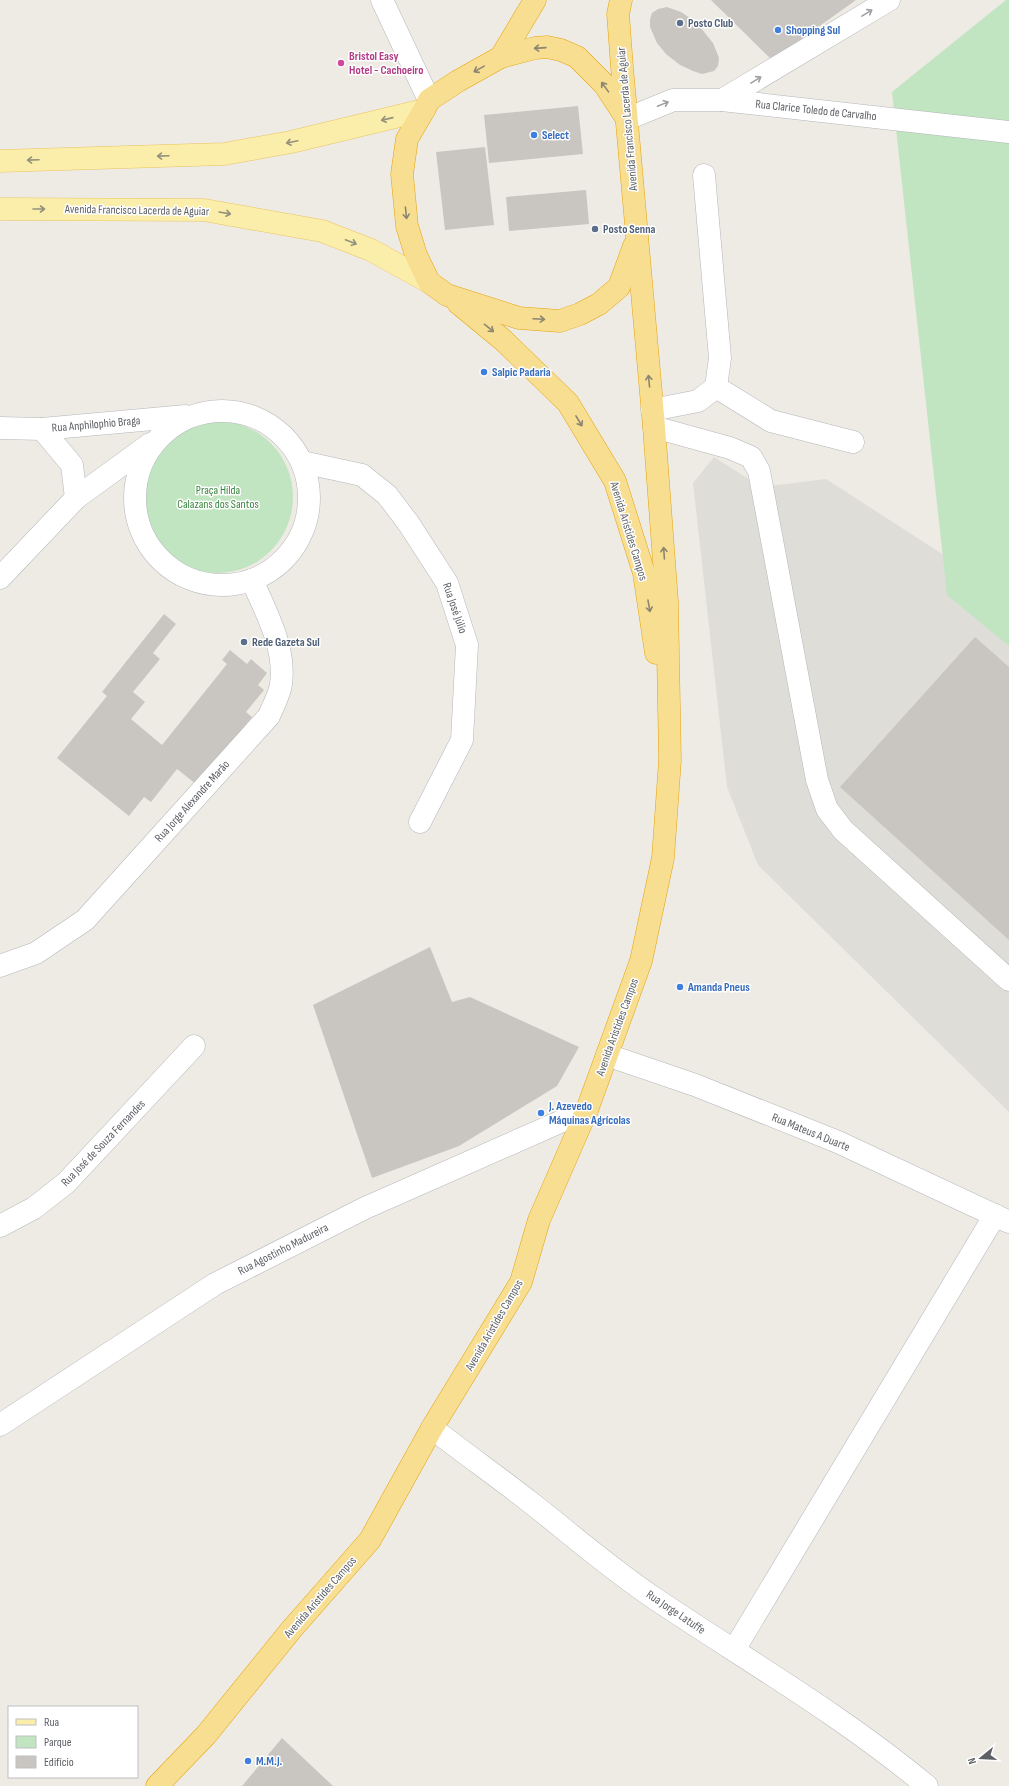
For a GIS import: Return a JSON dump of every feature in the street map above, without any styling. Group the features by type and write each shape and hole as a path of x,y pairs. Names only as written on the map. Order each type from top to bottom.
{"highway":[{"path":"501,57 535,0"},
{"name":"Avenida Francisco Lacerda de Aguiar","path":"619,7 636,239"},
{"path":"627,119 604,84 577,57 561,50 547,47 535,48 501,57 458,81 427,105 407,139 402,174 407,226 416,255 429,282 448,295 519,318 560,320 580,314 599,304 619,287 636,239"},
{"name":"Avenida Aristides Campos","path":"157,1786 206,1735 291,1630 370,1540 432,1428 521,1282 539,1220 587,1110 641,961 662,866 670,760 667,601 653,418 636,239"},
{"name":"Avenida Aristides Campos","path":"448,295 503,340 568,403 615,481 644,573 654,634 670,760"}],"main road":[{"path":"0,161 224,154 291,142 330,133 427,105"},
{"name":"Avenida Francisco Lacerda de Aguiar","path":"0,209 204,210 322,231 371,250 429,282"}],"street":[{"path":"382,0 427,105"},
{"path":"722,100 889,0"},
{"name":"Rua Clarice Toledo de Carvalho","path":"627,119 673,100 722,100 1009,132"},
{"path":"653,418 698,401 716,386 720,358 704,176"},
{"path":"716,386 771,421 853,442"},
{"path":"0,578 76,498 156,440 173,425 192,415 224,410 256,417 283,435 302,462 309,489 308,517 297,543 280,564 252,580 219,585 188,578 161,560 142,533 135,501 140,468 156,440"},
{"name":"Rua Anphilophio Braga","path":"0,428 42,429 192,415"},
{"path":"653,418 751,457 759,471 817,780 827,809 843,830 1009,980"},
{"path":"42,429 72,465 76,498"},
{"name":"Rua José Júlio","path":"302,462 362,475 387,495 409,524 447,583 467,645 462,740 420,822"},
{"name":"Rua Jorge Alexandre Marão","path":"0,966 36,953 85,920 269,716 281,685 282,660 274,631 252,580"},
{"name":"Rua José de Souza Fernandes","path":"0,1226 34,1208 66,1183 194,1046"},
{"name":"Rua Mateus A Duarte","path":"607,1055 695,1085 838,1142 1002,1218"},
{"name":"Rua Agostinho Madureira","path":"0,1425 215,1284 365,1208 587,1110"},
{"path":"734,1650 1002,1218"},
{"name":"Rua Jorge Latuffe","path":"432,1428 529,1502 600,1560 887,1754 927,1786"}],"shaded area":[{"path":"714,457 761,487 826,479 1009,597 1009,1112 758,865 727,787 693,483"}],"green space":[{"path":"1006,0 1009,0 1009,646 947,595 892,92"},
{"name":"Praça Hilda Calazans dos Santos","path":"210,421 224,421 239,424 253,430 271,443 284,461 290,475 293,497 290,519 284,533 271,551 253,564 239,570 224,573 210,573 195,570 181,564 169,556 158,545 150,533 144,519 141,504 141,490 144,475 150,461 158,449 169,438 181,430 195,424"}],"building":[{"name":"Shopping Sul","path":"711,0 856,0 772,60"},
{"path":"667,7 681,12 696,22 713,43 719,58 718,66 714,71 702,74 680,65 666,54 657,43 650,27 650,19 652,13 658,9"},
{"name":"Select","path":"578,106 583,154 489,163 484,115"},
{"path":"485,147 494,225 445,230 436,152"},
{"path":"586,190 589,224 509,231 506,197"},
{"path":"164,614 176,624 153,653 160,659 133,692 145,702 131,719 162,745 227,664 222,660 230,650 247,664 251,659 267,673 258,685 264,690 246,712 252,717 197,785 177,769 151,802 144,797 129,816 57,758 107,696 102,692"},
{"path":"975,637 1009,667 1009,940 840,787"},
{"path":"430,947 452,1002 470,997 579,1047 557,1086 459,1146 372,1178 313,1005"},
{"path":"282,1738 333,1786 242,1786"}],"place":[{"name":"Posto Club","path":"680,23"},
{"name":"Shopping Sul","path":"778,30"},
{"name":"Bristol Easy Hotel - Cachoeiro","path":"341,63"},
{"name":"Select","path":"534,135"},
{"name":"Posto Senna","path":"595,229"},
{"name":"Salpic Padaria","path":"484,372"},
{"name":"Rede Gazeta Sul","path":"244,642"},
{"name":"Amanda Pneus","path":"680,987"},
{"name":"J. Azevedo Máquinas Agrícolas","path":"541,1113"},
{"name":"M.M.J.","path":"248,1761"}]}
